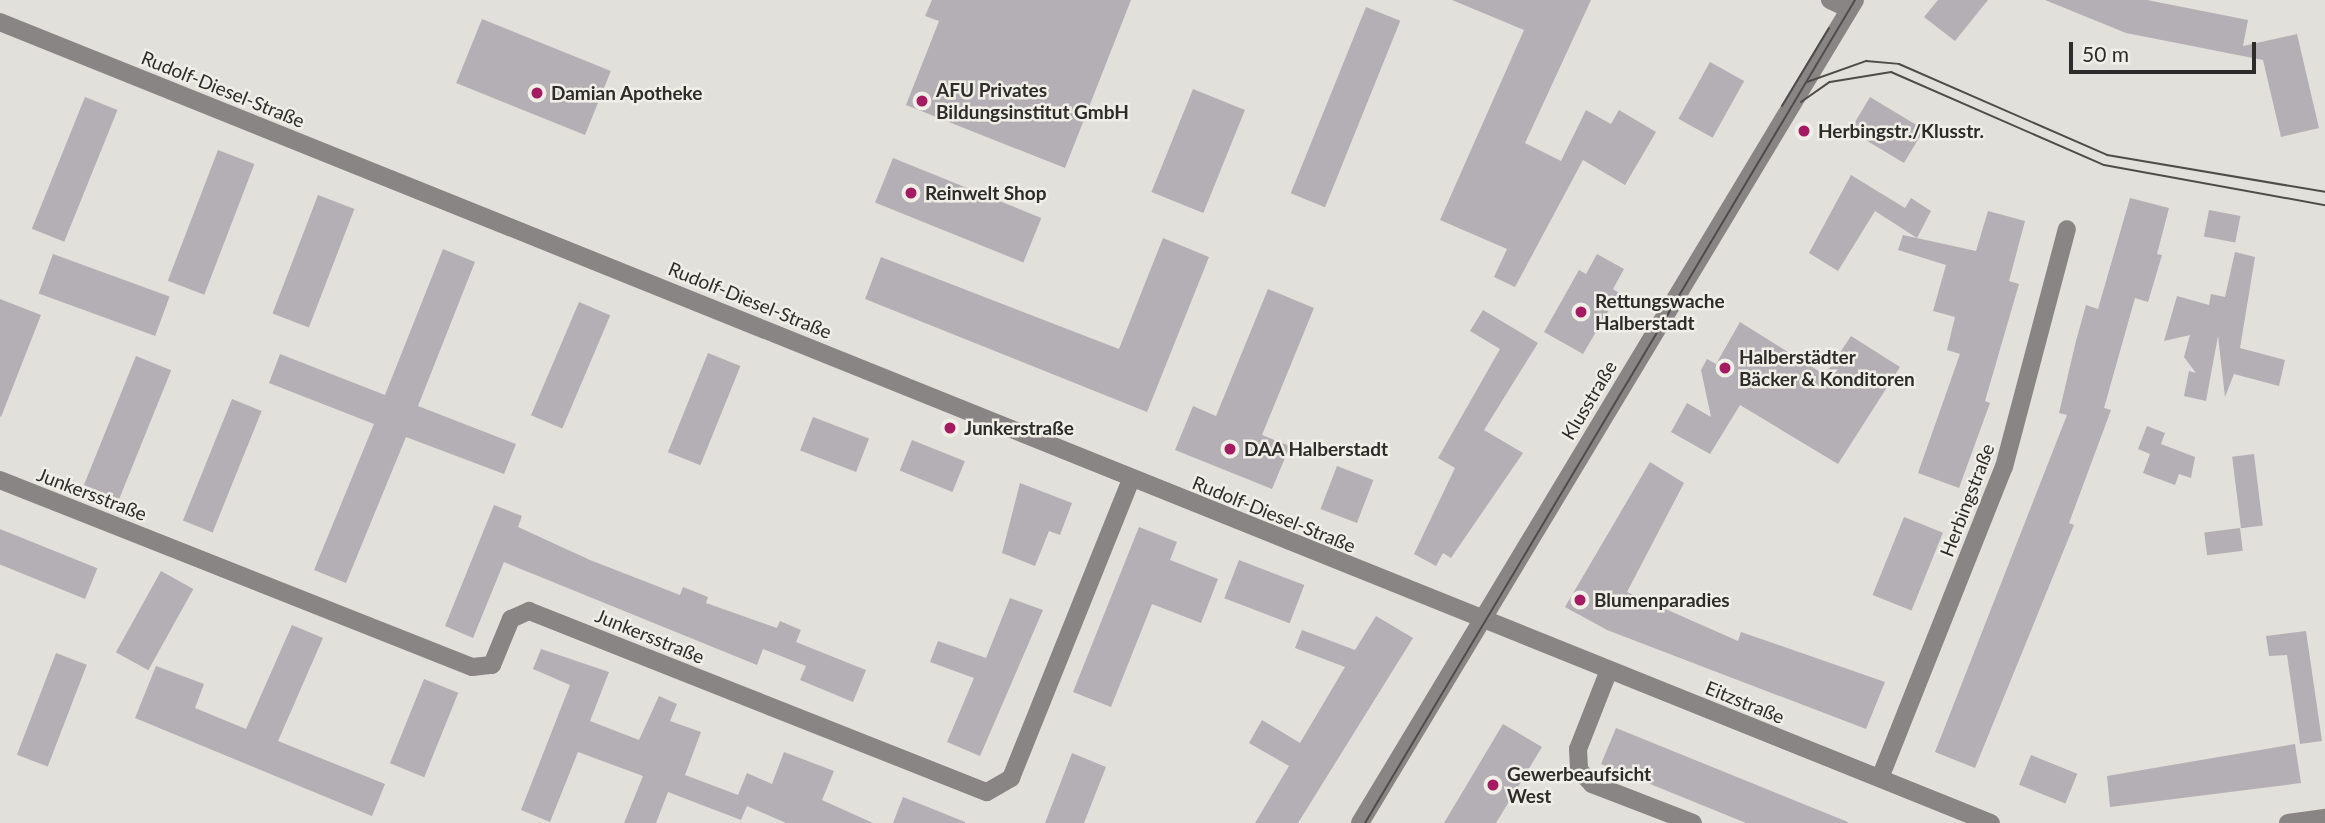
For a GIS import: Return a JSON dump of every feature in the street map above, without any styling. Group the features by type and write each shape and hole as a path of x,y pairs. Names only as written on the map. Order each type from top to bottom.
{"street":[{"path":"1830,0 1852,4"},
{"name":"Klusstraße","path":"1360,823 1852,4"},
{"name":"Rudolf-Diesel-Straße","path":"0,22 1482,621"},
{"name":"Herbingstraße","path":"1880,778 2004,467 2067,229"},
{"name":"Junkersstraße","path":"0,481 472,667 492,664 511,619 529,611 987,792 1011,778 1131,479"},
{"name":"Eitzstraße","path":"1482,621 1880,778 1947,815 1992,823"},
{"path":"1609,670 1578,749 1579,770 1592,783 1693,823"},
{"path":"2288,823 2325,818"}],"building":[{"path":"932,0 1131,0 1065,168 906,105 939,21 925,16"},
{"path":"1452,0 1591,0 1525,143 1561,161 1586,110 1611,124 1619,110 1656,132 1625,185 1583,160 1515,287 1494,277 1507,249 1440,220 1524,30"},
{"path":"1938,0 1988,0 1955,41 1924,17"},
{"path":"2045,0 2147,0 2248,20 2243,46 2297,34 2319,128 2281,137 2263,60 2126,33"},
{"path":"1366,7 1400,21 1325,207 1291,193"},
{"path":"482,19 611,71 585,135 456,83"},
{"path":"1710,62 1744,81 1713,138 1678,119"},
{"path":"1193,89 1245,110 1203,213 1151,192"},
{"path":"85,97 117,110 64,242 32,229"},
{"path":"1870,97 1924,129 1904,163 1850,130"},
{"path":"218,150 254,164 204,295 168,281"},
{"path":"893,158 1041,218 1023,262 875,203"},
{"path":"1851,175 1905,208 1911,198 1931,211 1917,238 1875,211 1838,271 1809,253"},
{"path":"318,195 354,209 309,328 272,314"},
{"path":"2130,198 2169,208 2157,254 2162,255 2148,302 2135,298 2104,408 2111,410 2069,523 2074,525 1975,768 1935,752 2067,415 2059,413 2086,305 2098,309"},
{"path":"2209,210 2240,216 2235,243 2204,237"},
{"path":"1988,211 2025,221 2009,281 2019,284 1985,401 1990,403 1959,488 1918,473 1960,354 1947,350 1955,317 1933,311 1946,265 1898,250 1903,235 1976,251"},
{"path":"1163,238 1209,257 1147,412 865,299 881,257 1119,349"},
{"path":"443,249 475,262 418,406 516,444 504,474 406,437 346,583 314,570 374,424 269,383 280,354 385,395"},
{"path":"2235,252 2255,257 2240,348 2285,360 2279,386 2234,374 2225,397 2218,336 2206,401 2184,396 2189,371 2196,373 2184,357 2190,335 2164,341 2177,296 2209,305 2211,294 2225,297"},
{"path":"53,254 170,296 155,336 39,293"},
{"name":"Rettungswache Halberstadt","path":"1597,254 1624,269 1613,289 1619,293 1583,354 1544,332 1579,270 1586,274"},
{"path":"1268,289 1314,308 1262,435 1290,446 1272,489 1175,450 1193,406 1216,416"},
{"path":"0,299 41,315 1,417 0,416"},
{"path":"579,302 610,315 562,429 531,415"},
{"path":"1483,310 1538,343 1484,430 1523,453 1451,558 1443,553 1436,566 1414,554 1455,468 1438,458 1500,349 1470,331"},
{"path":"1740,322 1825,375 1851,336 1900,367 1838,464 1740,405 1710,454 1671,432 1687,403 1711,417 1701,370 1707,359 1716,364"},
{"path":"708,353 740,366 700,465 668,452"},
{"path":"136,356 171,370 119,499 84,485"},
{"path":"232,399 262,411 213,532 183,520"},
{"path":"813,417 869,439 856,472 800,451"},
{"path":"2147,426 2165,433 2161,444 2195,457 2191,478 2179,474 2175,485 2143,473 2150,454 2138,449"},
{"path":"912,440 965,461 952,492 900,471"},
{"path":"2254,454 2263,525 2241,528 2232,457"},
{"path":"1650,462 1684,483 1627,592 1738,641 1741,632 1885,682 1866,729 1607,630 1565,607"},
{"path":"1337,466 1373,480 1357,523 1321,509"},
{"path":"1020,483 1072,503 1060,535 1049,531 1035,566 1002,553"},
{"path":"494,505 522,516 518,527 590,560 680,595 683,587 708,597 706,603 777,628 780,621 801,630 796,642 866,670 853,702 800,680 806,666 763,649 757,665 504,562 473,638 445,626"},
{"path":"1904,517 1943,533 1911,611 1873,595"},
{"path":"1139,527 1177,542 1170,560 1218,579 1201,623 1152,604 1111,707 1073,692"},
{"path":"2240,528 2243,551 2207,555 2204,532"},
{"path":"0,529 97,568 85,599 0,565"},
{"path":"1239,560 1304,585 1290,623 1224,598"},
{"path":"161,571 193,589 148,670 116,652"},
{"path":"1010,598 1043,610 980,756 947,742 974,678 930,662 938,641 986,658"},
{"path":"1376,616 1413,638 1298,823 1255,823 1289,766 1249,743 1262,720 1300,743 1345,667 1295,648 1302,630 1355,650"},
{"path":"292,625 323,638 278,741 385,784 372,816 135,718 156,666 204,684 195,708 246,729"},
{"path":"2306,631 2322,741 2300,744 2287,655 2269,656 2266,636"},
{"path":"541,649 609,672 590,721 639,740 659,696 677,704 670,721 701,732 685,775 738,795 747,773 772,784 784,752 834,771 822,800 873,823 786,823 747,806 741,820 668,792 656,823 624,823 643,776 578,752 550,822 521,810 570,685 533,669"},
{"path":"56,653 87,665 48,767 17,755"},
{"path":"424,679 458,693 424,777 390,763"},
{"name":"Gewerbeaufsicht West","path":"1503,724 1542,747 1496,823 1444,823"},
{"path":"1616,728 1848,822 1746,823 1601,764"},
{"path":"2295,744 2301,783 2110,807 2107,776"},
{"path":"1072,753 1106,767 1084,823 1045,823"},
{"path":"2031,755 2077,774 2065,803 2019,785"},
{"path":"903,797 965,822 965,823 893,823"}],"tram line":[{"path":"1365,823 1855,0"},
{"path":"1782,106 1829,28"},
{"path":"1807,82 1866,61 1899,64 2107,155 2325,192"},
{"path":"1801,102 1830,82 1891,72 2104,165 2325,205"}],"place":[{"name":"Damian Apotheke","path":"537,93"},
{"name":"AFU Privates Bildungsinstitut GmbH","path":"922,101"},
{"name":"Herbingstr./Klusstr.","path":"1804,131"},
{"name":"Reinwelt Shop","path":"911,193"},
{"name":"Rettungswache Halberstadt","path":"1581,312"},
{"name":"Halberstädter Bäcker & Konditoren","path":"1725,368"},
{"name":"Junkerstraße","path":"950,428"},
{"name":"DAA Halberstadt","path":"1230,449"},
{"name":"Blumenparadies","path":"1580,600"},
{"name":"Gewerbeaufsicht West","path":"1493,785"}]}
